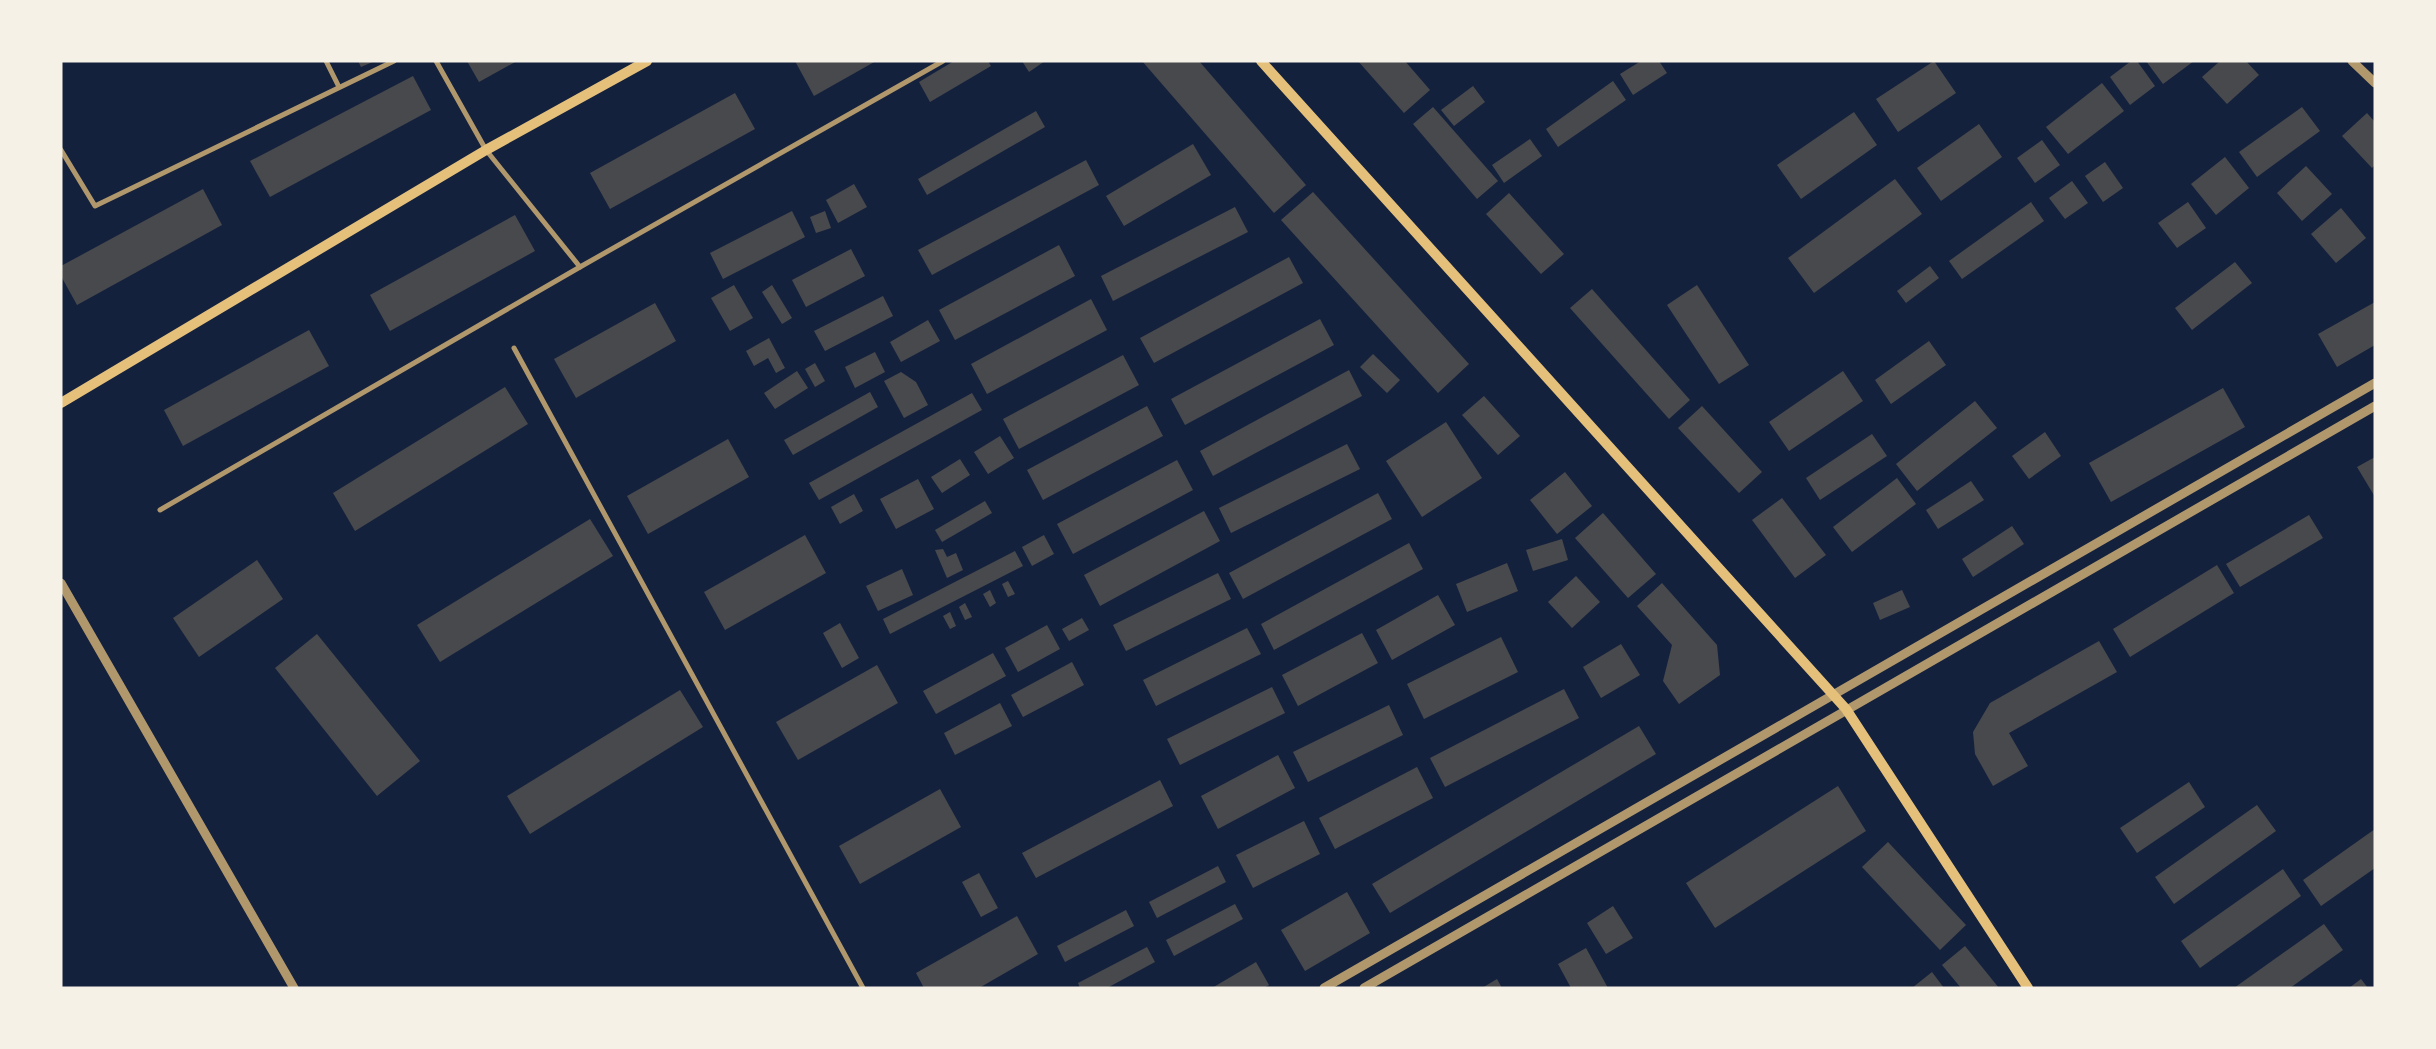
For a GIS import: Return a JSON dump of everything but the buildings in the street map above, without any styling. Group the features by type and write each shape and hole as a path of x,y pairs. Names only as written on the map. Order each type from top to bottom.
{"main road":[{"path":"61,403 486,150 647,61"},
{"path":"1262,61 1846,709 2028,988"}],"street":[{"path":"326,61 339,87"},
{"path":"61,150 95,206 394,61"},
{"path":"436,61 486,150 580,267"},
{"path":"160,510 580,267 943,61"},
{"path":"2352,61 2375,83"},
{"path":"514,348 862,988"},
{"path":"1324,988 2375,383"},
{"path":"1364,988 2375,406"},
{"path":"61,583 294,988"}]}
